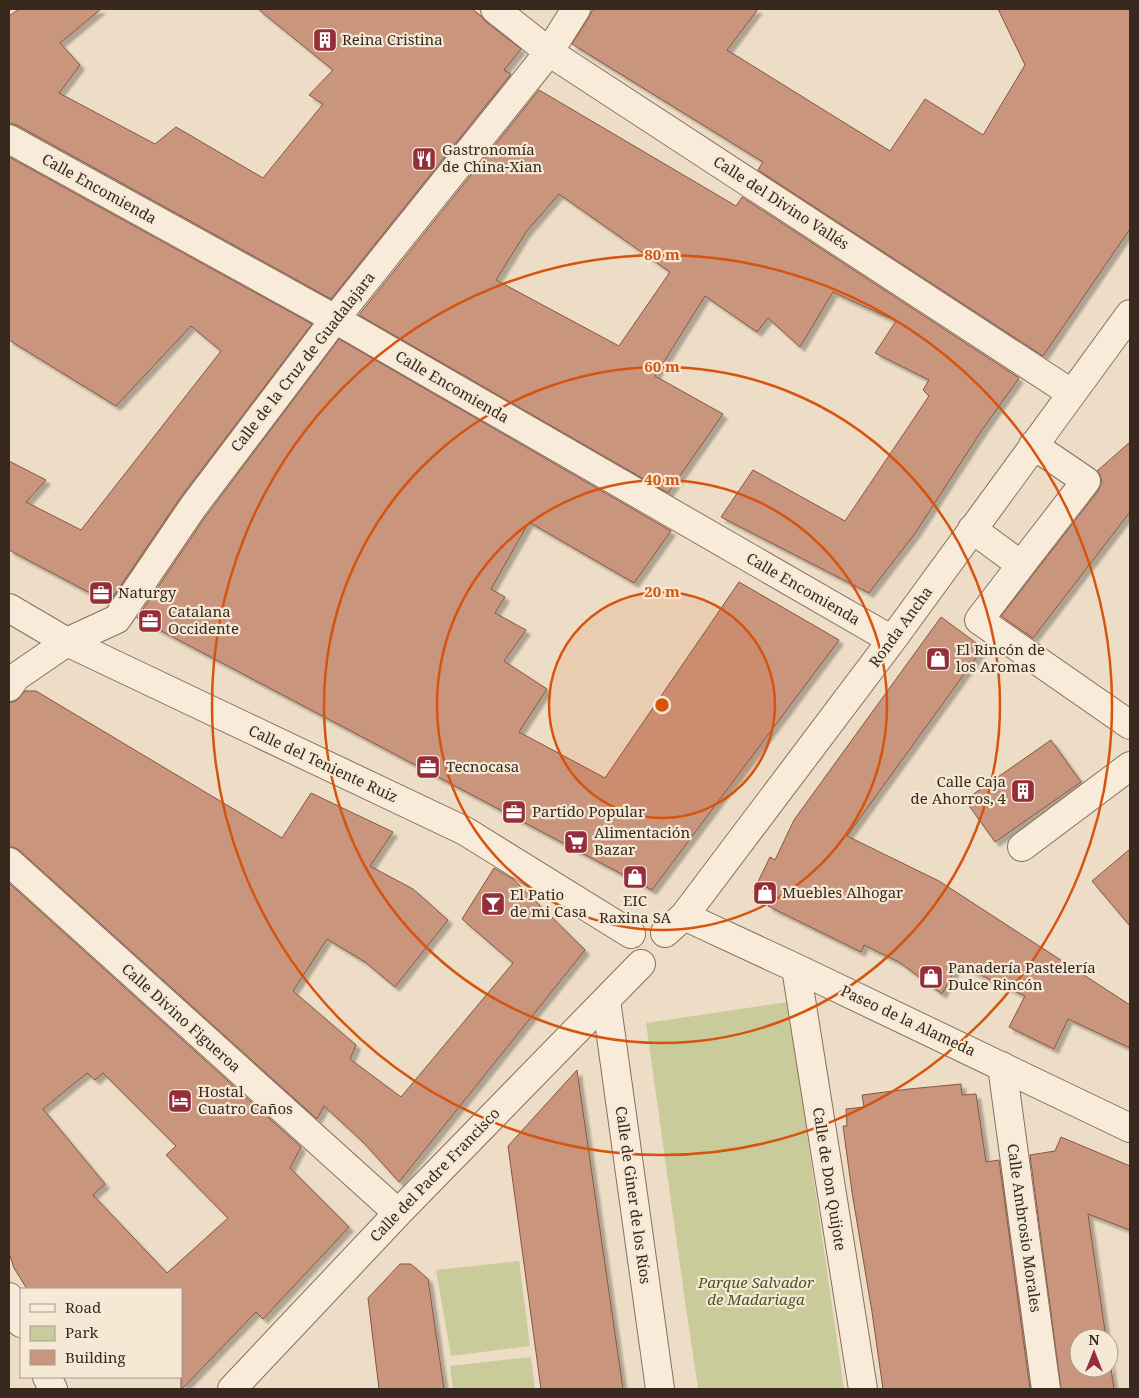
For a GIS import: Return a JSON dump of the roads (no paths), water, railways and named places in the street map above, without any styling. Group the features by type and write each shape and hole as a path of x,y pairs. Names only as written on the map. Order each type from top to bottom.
{"street":[{"name":"Calle del Divino Vallés","path":"495,9 549,52 1071,393"},
{"name":"Calle de la Cruz de Guadalajara","path":"9,687 16,677 67,642 117,619 193,507 335,319 549,52 576,9"},
{"name":"Calle Encomienda","path":"9,139 335,319 892,640"},
{"name":"Ronda Ancha","path":"674,925 892,640 1130,314"},
{"path":"1033,445 1086,481 979,620 1125,714"},
{"path":"972,529 1021,565"},
{"name":"Calle del Teniente Ruiz","path":"9,608 67,642 465,831 631,934"},
{"path":"1022,847 1130,766"},
{"name":"Calle Divino Figueroa","path":"9,862 398,1213"},
{"name":"Paseo de la Alameda","path":"631,934 635,929 648,924 660,928 674,925 796,968 1130,1128"},
{"path":"631,934 628,939 628,952 636,962 654,965 668,952 668,939 674,925"},
{"name":"Calle del Padre Francisco","path":"232,1389 398,1213 641,964"},
{"name":"Calle de Don Quijote","path":"796,968 863,1389"},
{"name":"Calle de Giner de los Ríos","path":"606,1000 660,1389"},
{"name":"Calle Ambrosio Morales","path":"1002,1066 1046,1389"},
{"path":"9,1296 20,1321"}],"place":[{"name":"Reina Cristina","path":"325,40"},
{"name":"Gastronomía de China-Xian","path":"424,159"},
{"name":"Naturgy","path":"101,593"},
{"name":"Catalana Occidente","path":"150,621"},
{"name":"El Rincón de los Aromas","path":"938,659"},
{"name":"Tecnocasa","path":"428,767"},
{"name":"Calle Caja de Ahorros, 4","path":"1023,791"},
{"name":"Partido Popular","path":"514,812"},
{"name":"Alimentación Bazar","path":"576,842"},
{"name":"EIC Raxina SA","path":"635,877"},
{"name":"Muebles Alhogar","path":"765,893"},
{"name":"El Patio de mi Casa","path":"493,904"},
{"name":"Panadería Pastelería Dulce Rincón","path":"931,977"},
{"name":"Hostal Cuatro Caños","path":"180,1101"}],"park label":[{"name":"Parque Salvador de Madariaga","path":"756,1292"}]}
